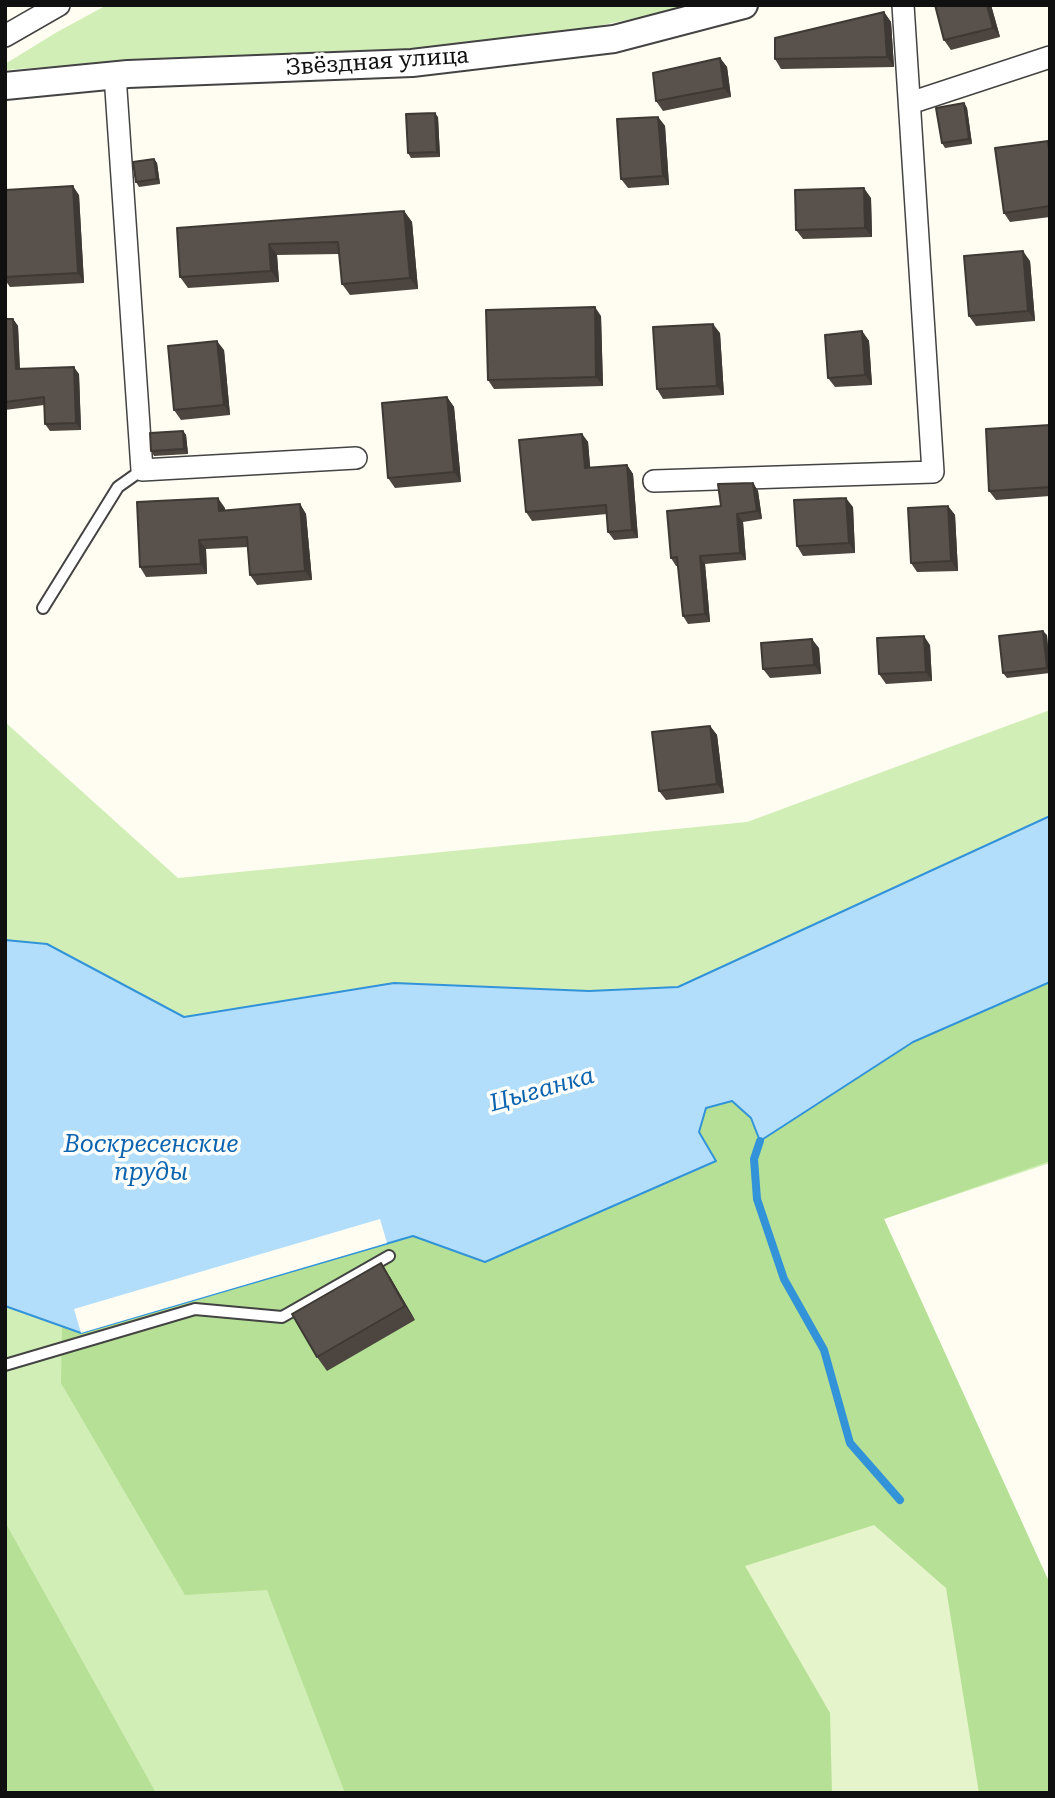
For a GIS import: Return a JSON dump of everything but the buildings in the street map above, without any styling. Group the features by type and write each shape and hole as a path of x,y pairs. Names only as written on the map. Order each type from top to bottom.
{"street":[{"path":"5,36 59,5"},
{"name":"Звёздная улица","path":"5,86 115,75 412,63 614,39 744,5"},
{"path":"654,481 933,472 904,5"},
{"path":"910,103 1050,57"},
{"path":"115,75 142,470 356,458"}],"lane":[{"path":"43,608 118,487 142,470"},
{"path":"5,1365 195,1309 282,1317 389,1256"}],"green space":[{"path":"107,5 701,5 518,42 431,50 127,61 5,70 5,64"},
{"path":"1050,710 1050,1163 884,1219 1050,1584 1050,1793 5,1793 5,722 178,878 747,822"},
{"path":"1050,982 1050,1161 884,1219 1050,1584 1050,1793 345,1793 267,1590 185,1595 61,1383 62,1326 81,1333 413,1236 485,1262 716,1162 699,1132 706,1108 732,1101 751,1118 760,1141 913,1042"},
{"path":"5,1522 156,1793 5,1793"},
{"path":"874,1525 946,1588 979,1793 832,1793 830,1713 745,1566"}],"water":[{"name":"Воскресенские пруды","path":"1050,816 1050,982 913,1042 760,1141 751,1118 732,1101 706,1108 699,1132 716,1161 485,1262 413,1236 81,1333 5,1306 5,940 47,944 184,1017 394,983 589,991 678,987"}],"pier":[{"path":"380,1219 387,1243 81,1333 74,1309"}],"waterway":[{"path":"760,1141 754,1159 757,1199 784,1279 824,1350 850,1443 900,1500"}],"water label":[{"name":"Цыганка","path":"542,1090"}]}
